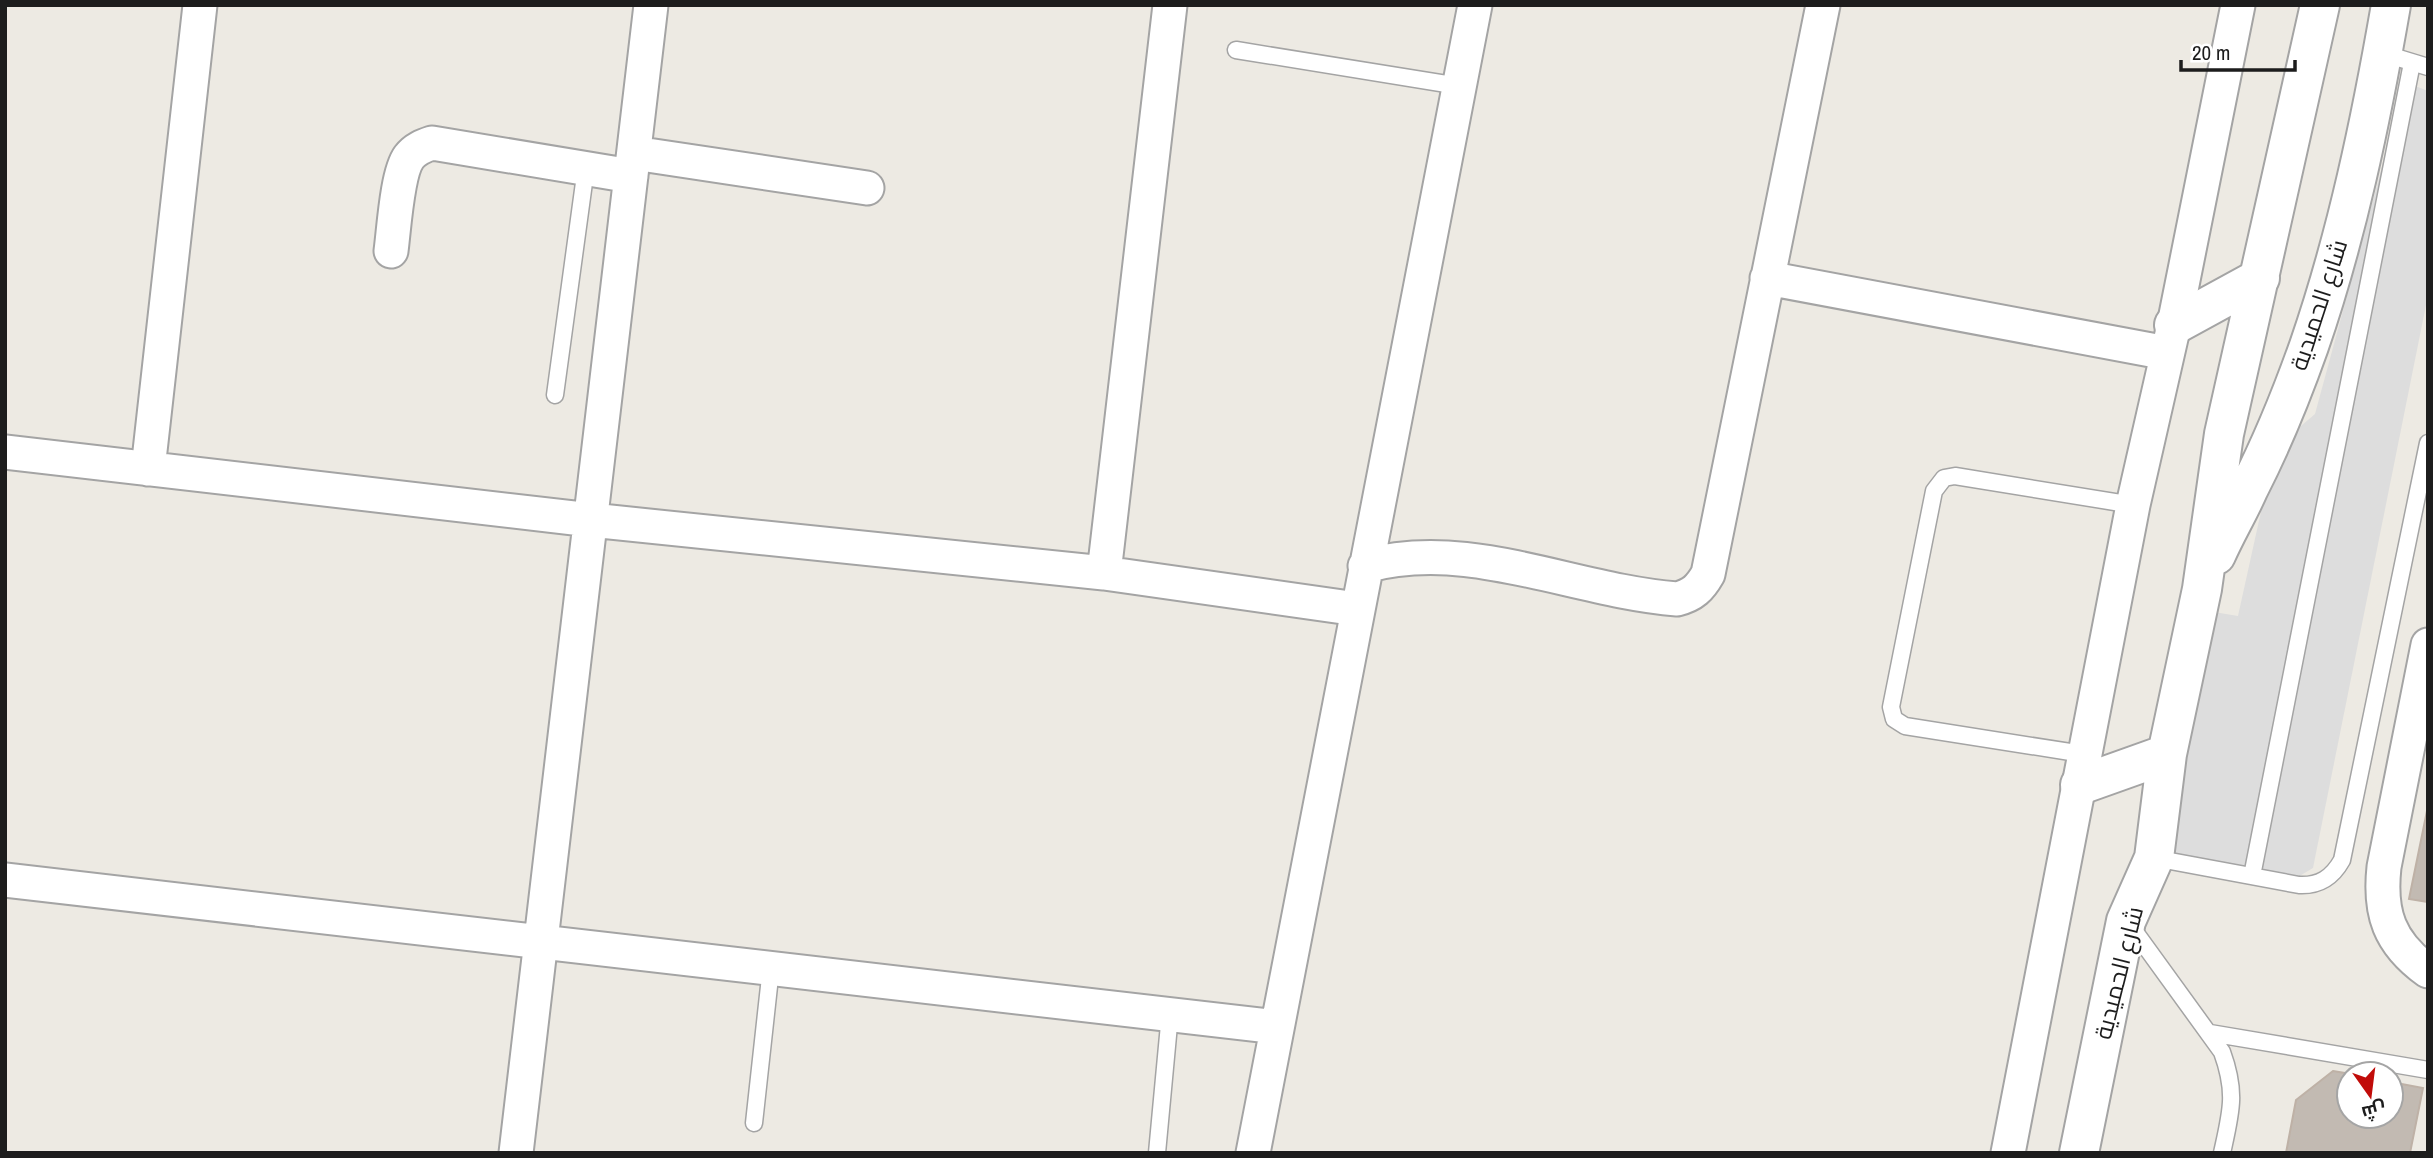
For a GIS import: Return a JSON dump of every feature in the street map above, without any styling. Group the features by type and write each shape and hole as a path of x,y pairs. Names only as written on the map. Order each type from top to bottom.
{"street":[{"path":"148,469 200,5"},
{"path":"516,1153 651,5"},
{"path":"1104,573 1170,5"},
{"path":"1252,1153 1475,5"},
{"path":"1365,566 1413,557 1450,558 1677,599 1690,595 1701,586 1708,574 1823,5"},
{"path":"2008,1153 2133,505 2238,5"},
{"name":"شارع الحميدية","path":"2079,1153 2126,920 2154,858 2167,754 2202,589 2224,434 2320,5"},
{"name":"شارع الحميدية","path":"2202,589 2224,536 2250,487 2308,348 2329,285 2349,207 2407,61 2391,5"},
{"path":"391,251 403,169 409,156 432,143 586,169 633,164 867,188"},
{"path":"1767,278 2170,339 2260,278"},
{"path":"5,452 591,520 1104,573 1357,609"},
{"path":"2428,645 2381,892 2385,917 2395,939 2411,958 2428,971"},
{"path":"2082,769 2167,754"},
{"path":"5,880 1277,1027"}],"lane":[{"path":"1236,50 1459,86"},
{"path":"2252,876 2407,61"},
{"path":"555,395 586,169"},
{"path":"2154,858 2309,886 2329,878 2342,860 2428,443"},
{"path":"2082,769 1905,726 1894,719 1891,707 1934,491 1944,478 1955,476 2133,505"},
{"path":"2126,920 2222,1052 2230,1074 2233,1097 2222,1153"},
{"path":"754,1123 771,968"},
{"path":"1157,1153 1170,1014"},
{"path":"2210,1033 2428,1070"}],"shaded area":[{"path":"2405,82 2428,91 2428,295 2313,868 2291,881 2162,850 2208,611 2238,616 2275,448 2315,414"}],"building":[{"path":"2428,806 2428,902 2409,899"},
{"path":"2335,1071 2335,1130 2405,1130 2405,1085 2423,1088 2410,1153 2286,1153 2296,1100"}]}
